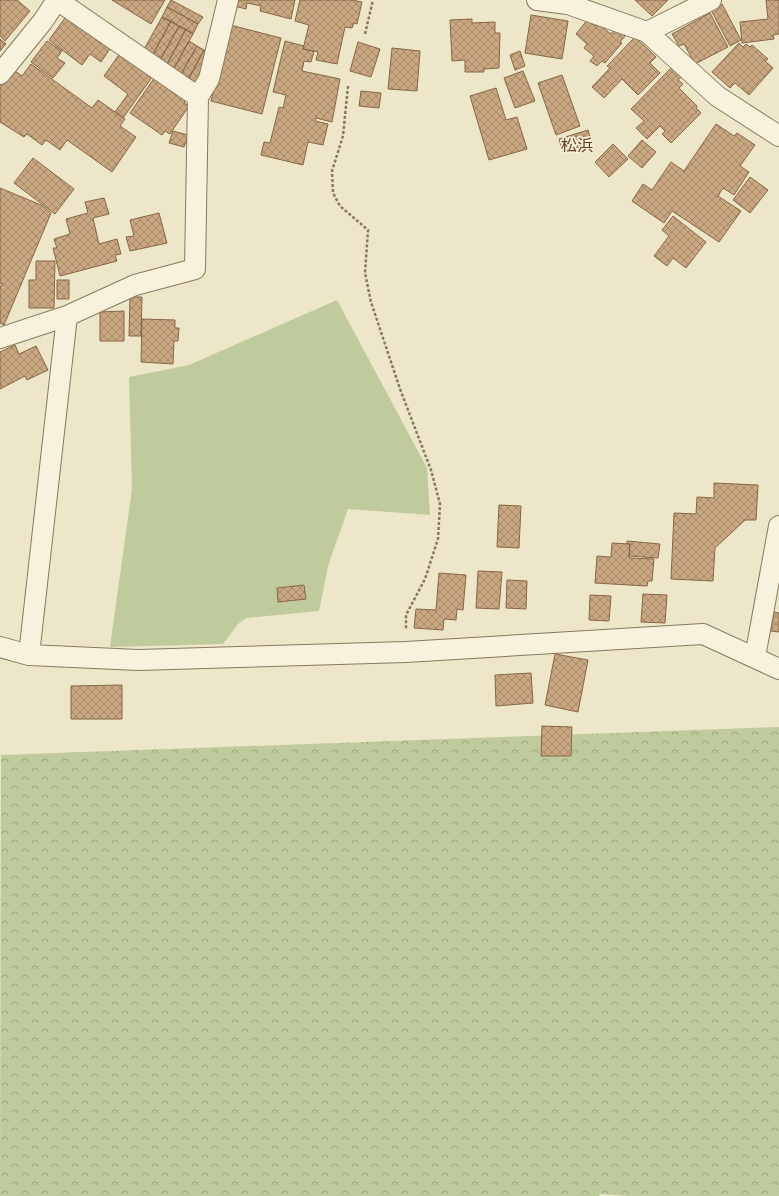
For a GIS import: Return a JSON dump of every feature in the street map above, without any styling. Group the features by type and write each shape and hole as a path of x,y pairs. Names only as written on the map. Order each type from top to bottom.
{"street":[{"path":"0,74 43,21 57,0 198,97"},
{"path":"0,338 67,316 135,285 195,269 198,97 209,79 228,0"},
{"path":"537,0 568,4 647,32 717,96 779,136"},
{"path":"647,32 711,0"},
{"path":"29,656 67,316"},
{"path":"755,657 779,526"},
{"path":"0,647 29,656 138,660 406,652 703,634 779,669"}],"path":[{"path":"364,34 373,0"},
{"path":"348,86 343,136 332,171 333,193 340,206 368,230 365,273 371,302 400,389 431,470 440,504 438,539 425,579 406,615 406,652"}],"green space":[{"path":"337,300 427,468 430,515 348,509 328,566 319,611 246,618 238,624 223,644 110,647 132,489 129,377 189,365"},
{"path":"779,727 779,1196 627,1196 600,1194 599,1196 0,1196 1,755"}],"building":[{"path":"0,0 17,0 30,11 5,41 0,36"},
{"path":"112,0 165,0 151,24"},
{"path":"171,0 203,17 198,24 167,7"},
{"path":"232,0 295,0 291,19 260,11 261,6 247,3 246,9 230,5"},
{"path":"300,0 352,0 362,2 357,24 354,23 352,28 345,27 337,64 316,60 318,52 303,49 309,25 295,21"},
{"path":"635,0 668,0 652,16"},
{"path":"766,0 779,0 779,34 773,35 774,39 742,43 740,22 768,19"},
{"path":"722,4 741,40 730,46 711,10"},
{"path":"167,7 198,24 193,34 162,17"},
{"path":"70,11 114,43 101,62 90,54 82,65 49,40"},
{"path":"710,13 728,47 695,64 684,44 679,46 672,34"},
{"path":"531,15 568,21 562,59 525,53"},
{"path":"162,17 171,21 151,58 142,53"},
{"path":"472,19 472,23 495,22 495,33 500,33 499,68 484,69 484,72 465,72 465,60 452,61 450,20"},
{"path":"588,19 596,26 598,24 611,34 616,28 625,36 620,42 622,43 605,63 602,61 597,66 590,61 594,56 584,48 587,44 576,34"},
{"path":"171,21 179,26 159,62 151,58"},
{"path":"230,25 281,38 262,114 211,101"},
{"path":"179,26 186,29 166,66 159,62"},
{"path":"186,29 193,34 173,70 166,66"},
{"path":"635,37 656,57 650,63 660,73 638,95 622,79 604,98 592,87 610,68 607,66"},
{"path":"0,39 6,44 0,51"},
{"path":"47,41 62,51 57,58 65,63 53,78 31,62"},
{"path":"189,41 197,46 180,76 172,72"},
{"path":"285,41 304,46 303,49 314,51 311,62 304,61 302,71 340,79 332,122 316,118 315,121 328,124 323,145 308,142 303,165 261,155 264,142 270,143 279,107 283,108 286,95 273,92"},
{"path":"358,42 380,49 371,77 350,71"},
{"path":"739,43 743,47 746,44 750,47 752,45 768,59 765,61 773,68 749,95 735,83 730,88 712,72"},
{"path":"197,46 204,50 188,80 180,76"},
{"path":"392,48 420,51 417,91 388,89"},
{"path":"123,49 155,73 123,118 115,112 128,94 104,76"},
{"path":"204,50 212,54 195,84 188,80"},
{"path":"520,51 525,66 515,70 510,55"},
{"path":"31,64 92,108 98,100 125,119 120,126 136,137 112,172 67,140 60,150 46,140 42,145 27,134 24,137 0,122 0,85 12,69 22,76"},
{"path":"672,67 682,76 678,80 683,84 679,88 697,106 696,108 701,113 671,143 662,134 665,131 660,126 647,139 636,128 644,121 631,109"},
{"path":"523,71 535,101 515,108 504,78"},
{"path":"562,75 580,126 556,135 538,83"},
{"path":"155,77 191,94 184,103 189,106 170,134 165,131 162,135 130,113"},
{"path":"496,88 506,120 517,117 527,149 489,160 470,96"},
{"path":"361,91 381,93 379,108 359,106"},
{"path":"716,124 734,136 737,133 755,145 740,166 749,172 734,195 723,188 718,196 741,211 719,242 672,211 664,223 632,201 643,184 652,190 671,162 684,171"},
{"path":"588,130 592,143 563,152 559,139"},
{"path":"173,131 188,135 184,147 169,143"},
{"path":"642,140 656,152 642,168 628,156"},
{"path":"613,144 628,159 609,177 595,162"},
{"path":"33,158 74,189 55,214 14,183"},
{"path":"750,177 768,190 750,213 733,200"},
{"path":"0,188 41,205 51,213 4,325 0,323 0,287 2,284 0,283"},
{"path":"104,198 109,214 93,218 99,244 117,239 121,254 115,255 117,261 60,276 53,248 57,248 54,239 70,234 66,219 88,213 85,202"},
{"path":"159,213 167,243 130,251 126,237 134,236 130,220"},
{"path":"673,216 706,242 686,268 673,258 667,266 654,256 669,236 662,230"},
{"path":"36,261 55,261 54,308 29,308 29,280 36,280"},
{"path":"57,280 69,280 69,299 57,299"},
{"path":"130,297 142,297 141,336 129,336"},
{"path":"124,311 124,341 100,341 100,312"},
{"path":"142,319 175,320 175,328 179,328 178,341 174,341 173,364 141,362"},
{"path":"15,345 19,354 36,346 48,370 27,380 25,376 0,389 0,352"},
{"path":"714,483 758,485 756,520 745,520 715,548 713,581 671,579 674,513 696,514 697,497 714,498"},
{"path":"499,505 521,506 519,548 497,547"},
{"path":"627,541 660,544 658,558 629,556 630,544 627,544"},
{"path":"612,543 630,544 629,558 654,559 652,581 648,581 647,586 595,583 597,556 611,557"},
{"path":"478,571 502,572 499,609 476,608"},
{"path":"439,573 466,575 463,610 457,609 456,620 444,619 443,630 414,628 416,609 436,610"},
{"path":"507,580 527,581 526,609 506,608"},
{"path":"304,585 306,599 278,602 277,588"},
{"path":"643,594 667,595 665,623 641,622"},
{"path":"590,595 611,596 609,621 589,620"},
{"path":"774,612 779,613 779,632 771,631"},
{"path":"555,654 588,660 578,712 545,705"},
{"path":"531,673 533,703 496,706 495,675"},
{"path":"122,685 122,719 71,719 71,686"},
{"path":"542,726 572,727 571,756 541,756"}],"district":[{"name":"松浜","path":"577,145"}]}
